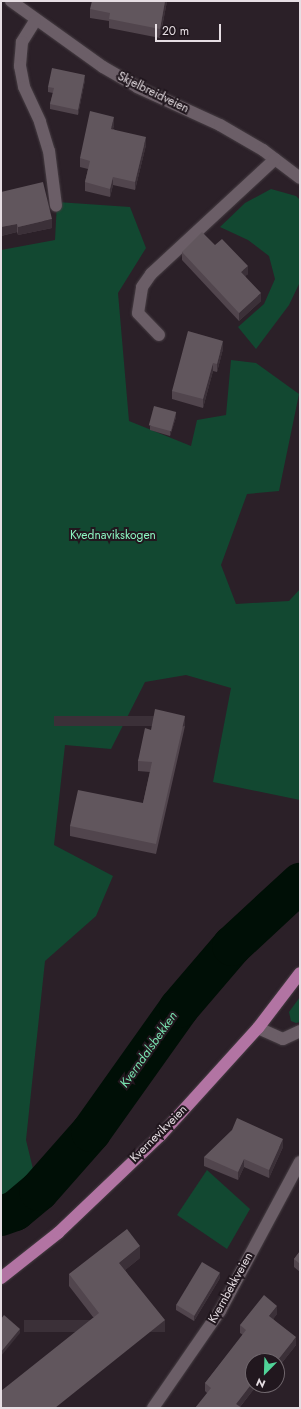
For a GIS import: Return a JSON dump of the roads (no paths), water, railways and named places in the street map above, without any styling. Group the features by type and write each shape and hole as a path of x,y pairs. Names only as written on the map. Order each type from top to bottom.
{"main road":[{"name":"Kvernevikveien","path":"1,1278 58,1233 160,1136 258,1028 300,973"}],"street":[{"name":"Skjelbreidveien","path":"11,1 35,21 137,87 220,125 275,159 300,178"},
{"path":"35,21 22,42 20,66 24,88 40,122 48,151 56,206"},
{"path":"159,336 138,313 142,287 151,274 275,159"},
{"path":"258,1028 283,1039 300,1043"},
{"path":"283,1039 300,1030"},
{"name":"Kvernbekkveien","path":"153,1408 220,1312 300,1162"}],"waterway":[{"name":"Kverndalsbekken","path":"1,1216 15,1211 39,1191 91,1132 179,1008 232,946 300,883"}],"park label":[{"name":"Kvednavikskogen","path":"113,536"}]}
